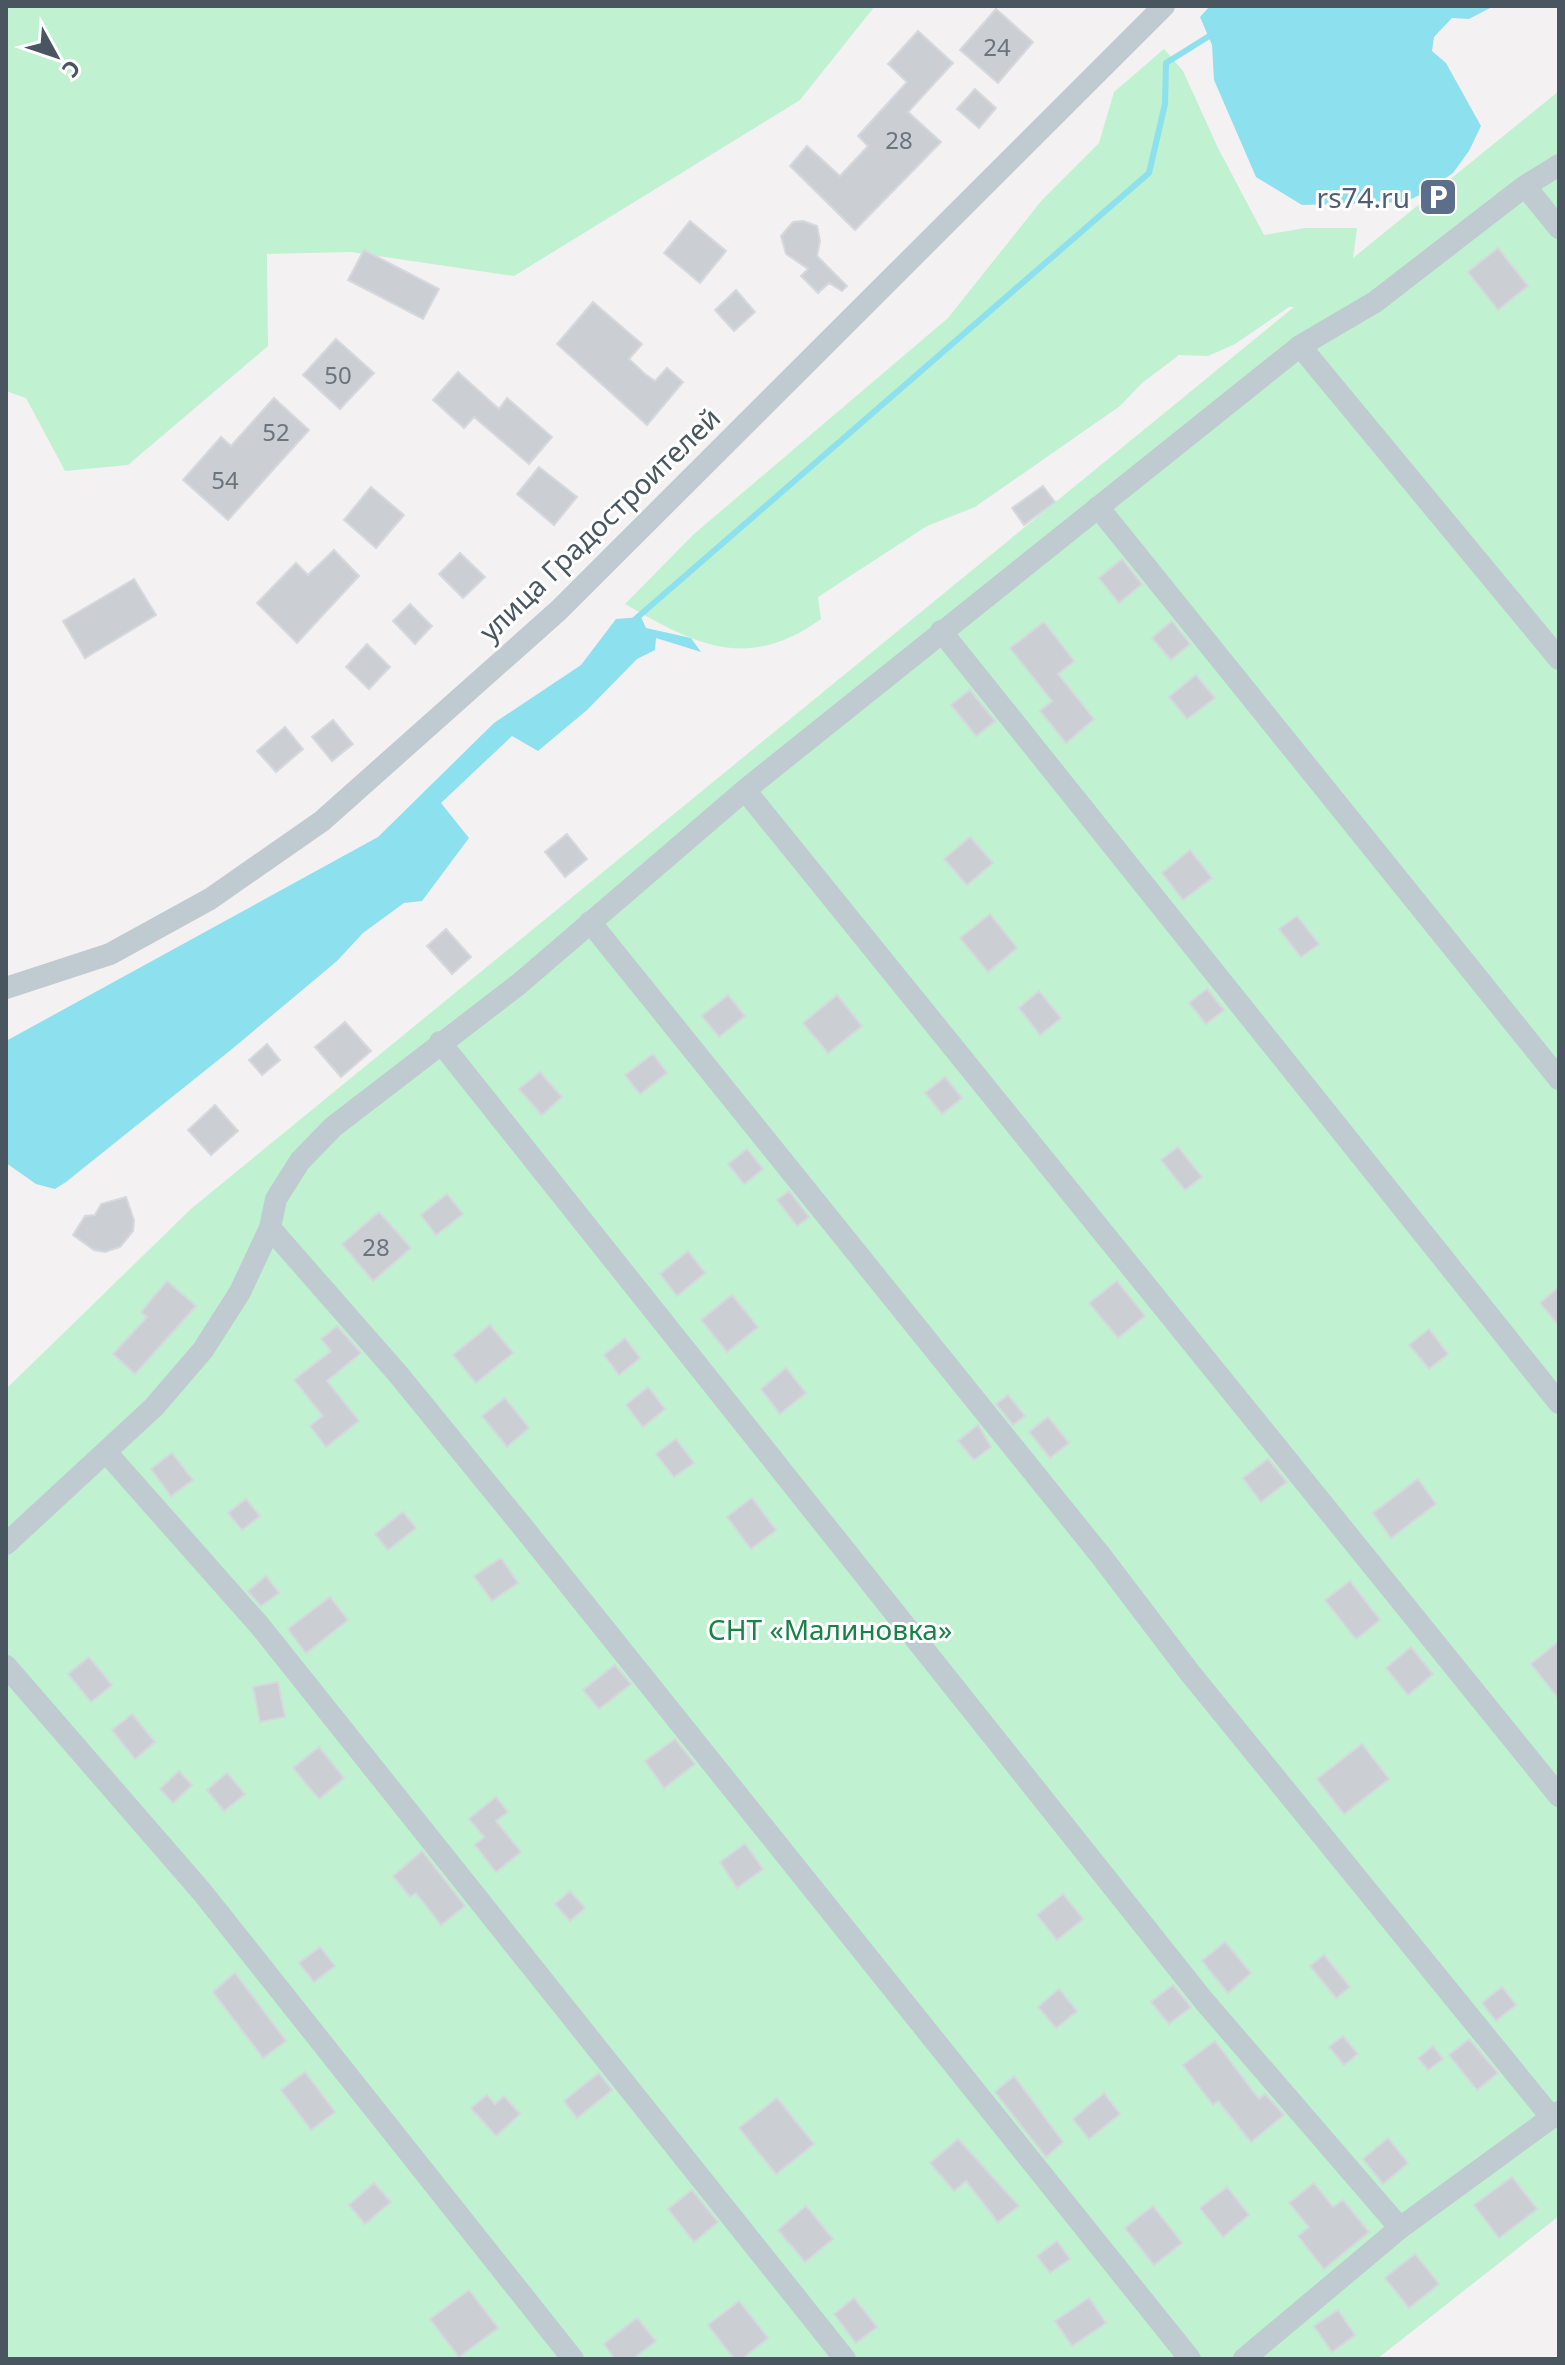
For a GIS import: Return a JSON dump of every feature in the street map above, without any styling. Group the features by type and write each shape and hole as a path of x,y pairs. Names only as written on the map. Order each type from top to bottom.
{"street":[{"name":"улица Градостроителей","path":"6,988 110,954 210,899 322,821 559,610 1164,6"},
{"path":"6,1544 154,1407 203,1350 240,1292 270,1228 276,1199 300,1161 333,1127 519,984 745,790 1300,346 1375,302 1525,186 1559,165"},
{"path":"1525,186 1559,228"},
{"path":"1300,346 1559,659"},
{"path":"1098,507 1559,1079"},
{"path":"941,631 1559,1403"},
{"path":"745,790 1559,1796"},
{"path":"590,922 1101,1556 1190,1673 1555,2115 1400,2228 1244,2359"},
{"path":"440,1042 1204,2001 1400,2228"},
{"path":"270,1228 398,1374 513,1514 1190,2359"},
{"path":"106,1452 260,1626 845,2359"},
{"path":"6,1666 202,1892 573,2359"}],"green space":[{"path":"6,6 875,6 800,100 514,276 351,252 267,254 268,346 128,465 65,471 26,398 6,391"},
{"name":"СНТ «Малиновка»","path":"1164,49 1183,71 1218,148 1264,235 1305,228 1357,228 1353,258 1559,91 1559,2216 1377,2359 6,2359 6,1389 192,1208 1294,307 1289,307 1235,344 1208,356 1179,355 1142,383 1120,406 975,507 927,526 818,597 821,619 794,635 769,645 722,647 675,631 625,604 694,534 948,318 1042,200 1099,143 1114,92"}],"water":[{"path":"1210,6 1494,6 1469,19 1452,18 1434,37 1432,51 1446,63 1481,126 1469,151 1453,173 1405,202 1302,205 1256,177 1214,80 1212,45 1200,17"},
{"path":"641,617 646,628 691,638 701,652 656,638 655,650 637,659 587,710 538,751 512,736 441,803 469,838 422,901 404,903 363,933 337,961 232,1049 55,1189 36,1184 6,1163 6,1041 378,837 494,723 581,665 616,619"}],"building":[{"path":"996,9 1033,42 998,83 960,50"},
{"path":"918,31 953,63 908,112 941,142 855,230 790,166 807,146 840,176 868,146 858,136 907,82 888,64"},
{"path":"975,89 996,108 979,128 957,109"},
{"path":"690,221 726,251 700,283 664,253"},
{"path":"803,221 817,226 820,241 817,256 847,286 842,291 829,283 818,293 801,276 808,269 786,254 781,236 793,222"},
{"path":"1498,248 1528,286 1498,310 1468,272"},
{"path":"364,250 439,289 423,319 348,280"},
{"path":"736,290 755,312 734,331 715,310"},
{"path":"593,302 642,344 629,359 645,374 655,381 667,368 683,382 647,425 557,344"},
{"path":"336,339 374,373 340,409 303,375"},
{"path":"458,372 499,409 507,398 552,437 529,464 474,417 464,428 433,400"},
{"path":"274,398 309,430 228,520 183,480 221,437 231,446"},
{"path":"539,467 577,497 554,525 517,494"},
{"path":"1043,486 1055,502 1024,525 1012,508"},
{"path":"371,487 404,515 376,548 344,520"},
{"path":"334,550 359,576 297,643 257,603 296,563 308,575"},
{"path":"460,553 485,577 463,598 439,574"},
{"path":"1122,559 1142,584 1119,603 1099,578"},
{"path":"134,579 156,615 85,658 63,621"},
{"path":"410,604 432,626 415,644 393,621"},
{"path":"1172,621 1190,644 1171,660 1152,638"},
{"path":"1044,622 1074,661 1058,674 1094,719 1066,743 1040,711 1052,701 1010,648"},
{"path":"367,644 390,667 369,689 346,667"},
{"path":"1196,675 1215,698 1187,719 1169,697"},
{"path":"970,690 995,721 976,736 951,705"},
{"path":"333,720 353,744 332,761 312,737"},
{"path":"285,727 303,749 276,772 257,751"},
{"path":"567,834 587,859 565,877 545,852"},
{"path":"970,837 993,863 967,885 944,859"},
{"path":"1190,850 1212,878 1183,900 1162,873"},
{"path":"990,914 1017,948 988,972 960,938"},
{"path":"1297,916 1319,944 1301,957 1279,929"},
{"path":"446,929 471,957 452,974 427,946"},
{"path":"1207,989 1224,1010 1206,1024 1189,1003"},
{"path":"1039,991 1061,1018 1040,1035 1019,1008"},
{"path":"728,995 745,1016 719,1037 702,1016"},
{"path":"837,995 862,1026 828,1053 803,1023"},
{"path":"345,1022 371,1051 341,1077 315,1047"},
{"path":"267,1044 280,1060 262,1075 249,1060"},
{"path":"653,1054 667,1073 640,1094 625,1075"},
{"path":"540,1072 562,1097 542,1115 519,1089"},
{"path":"945,1077 962,1098 942,1114 925,1093"},
{"path":"215,1105 238,1131 211,1155 188,1130"},
{"path":"1178,1147 1202,1177 1185,1190 1161,1160"},
{"path":"747,1149 763,1169 744,1184 728,1164"},
{"path":"789,1191 809,1217 797,1226 777,1200"},
{"path":"447,1194 463,1214 436,1235 421,1215"},
{"path":"126,1197 134,1220 133,1231 120,1247 105,1252 94,1250 73,1235 85,1216 95,1215 101,1204"},
{"path":"379,1212 411,1248 373,1281 342,1244"},
{"path":"688,1251 705,1273 677,1296 660,1274"},
{"path":"167,1281 196,1306 135,1374 113,1354 147,1317 141,1312"},
{"path":"1117,1281 1145,1316 1118,1338 1089,1303"},
{"path":"1559,1287 1559,1326 1540,1303"},
{"path":"732,1295 758,1327 727,1352 701,1320"},
{"path":"490,1325 513,1353 476,1383 453,1355"},
{"path":"337,1326 361,1353 327,1381 359,1421 326,1447 310,1426 323,1416 294,1380 331,1351 321,1339"},
{"path":"1429,1329 1448,1354 1429,1369 1409,1345"},
{"path":"625,1338 640,1358 619,1375 604,1355"},
{"path":"786,1368 806,1393 780,1414 761,1389"},
{"path":"648,1387 665,1409 643,1427 626,1405"},
{"path":"1008,1395 1025,1416 1013,1425 996,1404"},
{"path":"505,1398 529,1428 507,1447 482,1416"},
{"path":"1048,1417 1069,1443 1050,1458 1029,1432"},
{"path":"978,1425 991,1447 974,1460 958,1441"},
{"path":"676,1439 694,1463 674,1477 656,1454"},
{"path":"172,1453 193,1480 171,1496 151,1469"},
{"path":"1268,1459 1287,1482 1261,1502 1243,1478"},
{"path":"1418,1479 1436,1504 1391,1538 1373,1513"},
{"path":"752,1498 776,1530 751,1549 727,1517"},
{"path":"246,1499 260,1516 242,1530 228,1513"},
{"path":"403,1512 416,1528 388,1550 375,1534"},
{"path":"501,1558 518,1583 492,1601 474,1576"},
{"path":"266,1576 279,1593 261,1606 248,1591"},
{"path":"1350,1581 1380,1620 1356,1639 1325,1600"},
{"path":"330,1597 348,1620 306,1653 288,1629"},
{"path":"1559,1641 1559,1699 1531,1664"},
{"path":"1411,1647 1433,1674 1408,1695 1386,1668"},
{"path":"89,1657 112,1685 91,1702 68,1674"},
{"path":"615,1665 631,1684 599,1709 583,1690"},
{"path":"278,1682 285,1717 260,1722 253,1687"},
{"path":"132,1714 155,1742 135,1759 112,1730"},
{"path":"675,1739 695,1764 664,1788 645,1761"},
{"path":"1362,1744 1389,1779 1344,1814 1317,1779"},
{"path":"319,1747 344,1778 319,1799 293,1768"},
{"path":"179,1771 192,1785 173,1803 160,1789"},
{"path":"227,1773 245,1794 224,1811 207,1790"},
{"path":"496,1797 508,1812 496,1821 521,1852 496,1872 475,1845 484,1837 469,1819"},
{"path":"745,1844 763,1869 737,1888 720,1862"},
{"path":"422,1851 465,1906 441,1925 416,1893 410,1897 393,1876"},
{"path":"570,1891 585,1908 570,1921 555,1904"},
{"path":"1063,1894 1083,1919 1057,1940 1037,1915"},
{"path":"1225,1942 1251,1973 1228,1993 1202,1961"},
{"path":"320,1947 335,1966 314,1982 299,1963"},
{"path":"1324,1955 1350,1987 1336,1998 1310,1966"},
{"path":"235,1973 286,2041 263,2058 213,1992"},
{"path":"1173,1985 1191,2007 1169,2024 1151,2002"},
{"path":"1502,1987 1516,2005 1496,2021 1482,2003"},
{"path":"1059,1989 1077,2011 1056,2028 1038,2007"},
{"path":"1343,2036 1358,2054 1344,2065 1329,2047"},
{"path":"1469,2039 1498,2073 1477,2090 1449,2055"},
{"path":"1215,2041 1259,2099 1265,2094 1284,2115 1251,2142 1218,2101 1213,2105 1183,2065"},
{"path":"1433,2046 1443,2059 1428,2070 1418,2058"},
{"path":"305,2072 335,2112 311,2130 281,2090"},
{"path":"599,2073 612,2090 577,2118 564,2101"},
{"path":"1014,2076 1063,2142 1046,2157 995,2092"},
{"path":"1104,2093 1120,2114 1089,2139 1073,2119"},
{"path":"487,2095 495,2104 504,2096 520,2114 496,2136 471,2108"},
{"path":"777,2098 814,2144 776,2174 739,2128"},
{"path":"1388,2138 1408,2163 1383,2184 1363,2159"},
{"path":"958,2139 1019,2206 998,2222 966,2181 954,2191 930,2163"},
{"path":"1512,2177 1537,2209 1499,2238 1474,2205"},
{"path":"374,2183 391,2202 365,2224 349,2205"},
{"path":"1314,2183 1333,2207 1343,2200 1369,2232 1324,2269 1298,2236 1309,2227 1289,2203"},
{"path":"1227,2187 1249,2215 1223,2237 1200,2208"},
{"path":"692,2190 718,2222 694,2242 668,2209"},
{"path":"806,2206 833,2239 805,2262 778,2230"},
{"path":"1153,2206 1182,2243 1154,2265 1125,2228"},
{"path":"1057,2241 1070,2259 1050,2273 1037,2256"},
{"path":"1415,2254 1439,2284 1409,2308 1385,2278"},
{"path":"469,2290 498,2328 459,2357 430,2319"},
{"path":"854,2298 877,2327 856,2343 834,2314"},
{"path":"1089,2298 1106,2323 1072,2346 1055,2321"},
{"path":"739,2301 768,2338 742,2359 734,2359 708,2325"},
{"path":"1338,2310 1355,2335 1332,2352 1314,2326"},
{"path":"637,2318 656,2341 633,2359 615,2359 604,2344"}],"waterway":[{"path":"632,622 1149,173 1165,104 1166,63 1214,33"}],"place":[{"name":"rs74.ru","path":"1438,197"}]}
